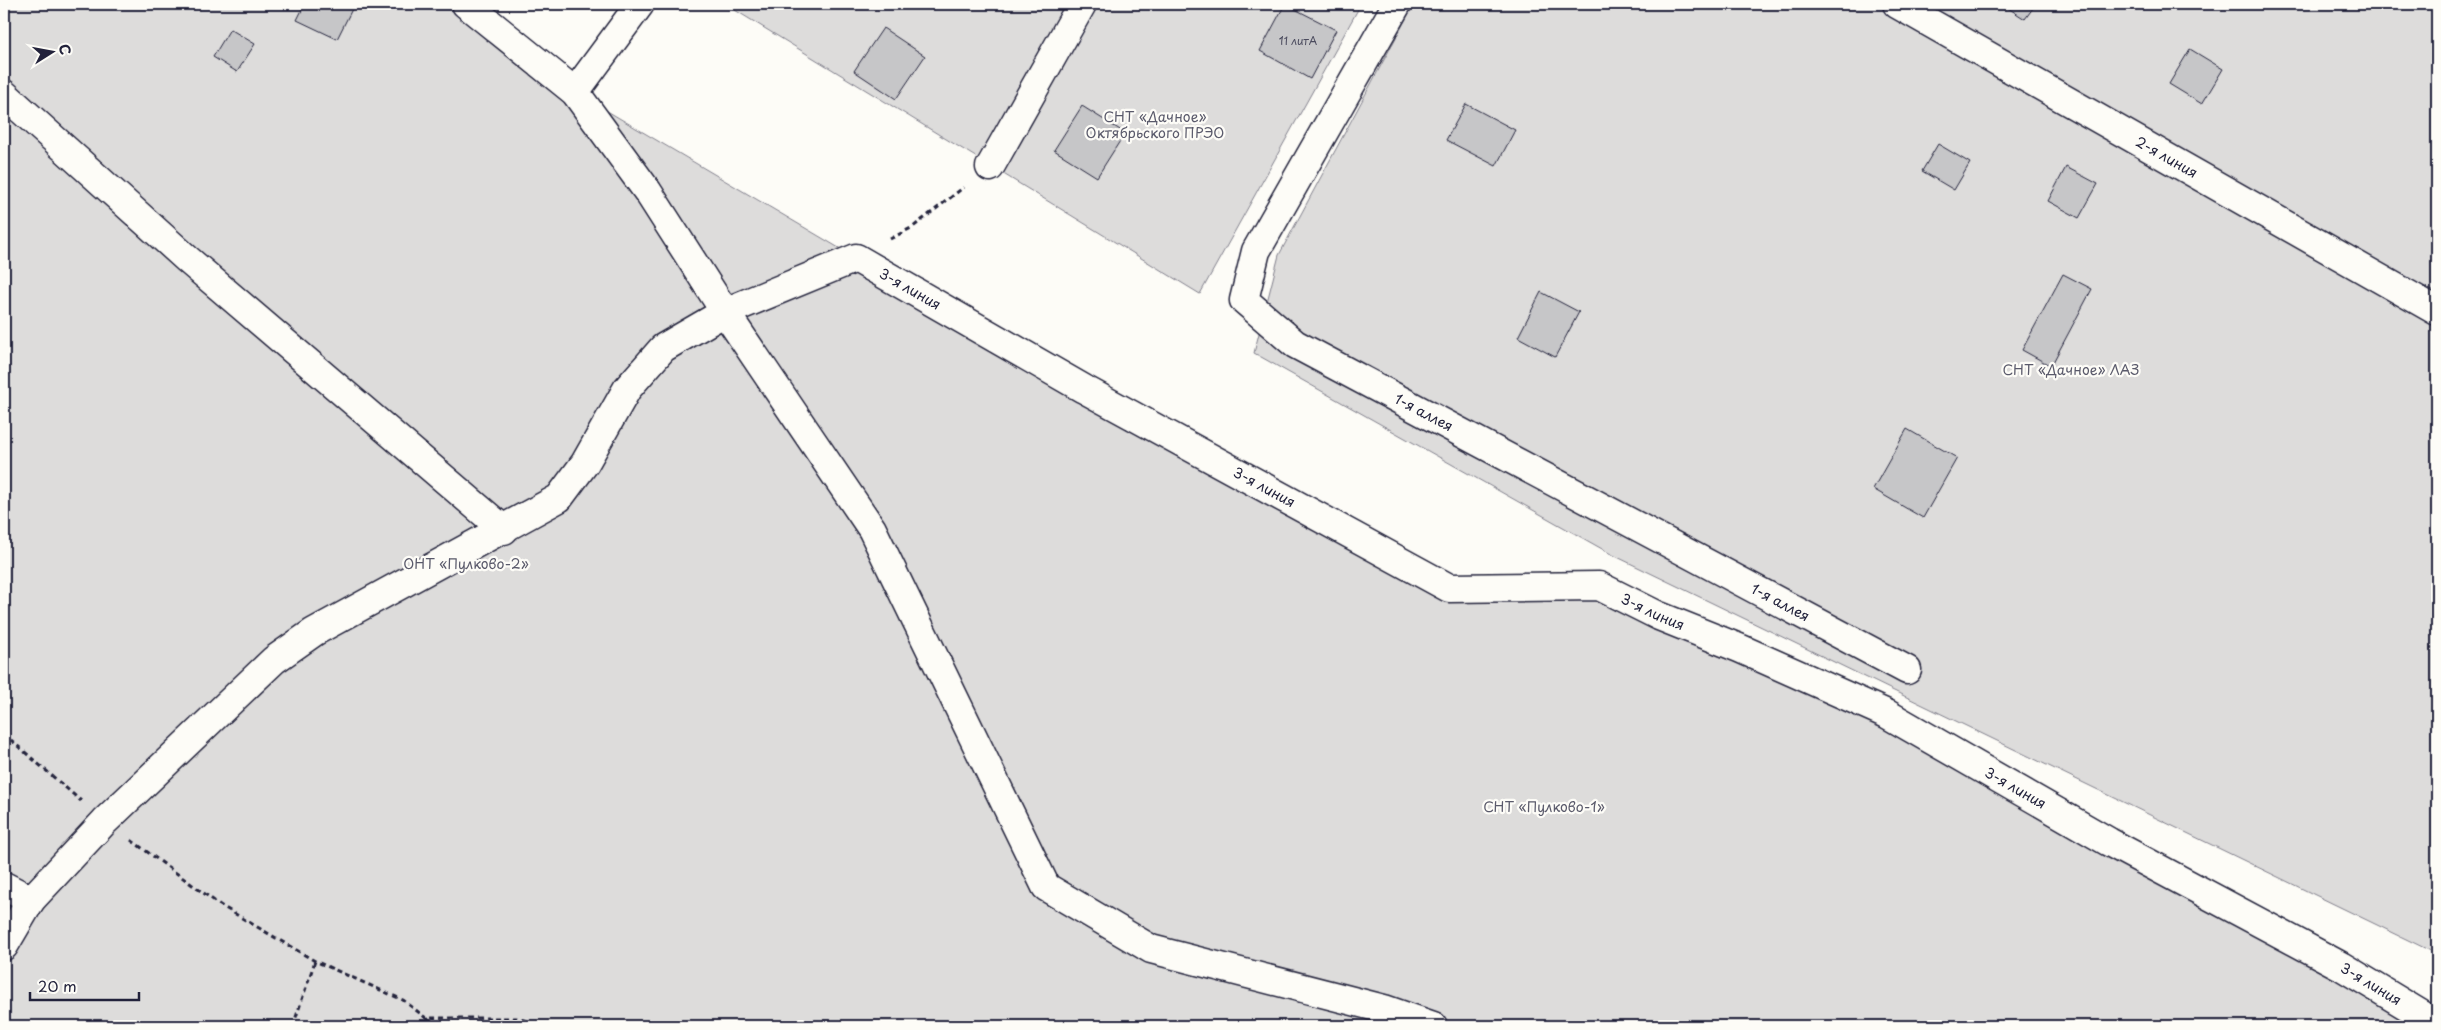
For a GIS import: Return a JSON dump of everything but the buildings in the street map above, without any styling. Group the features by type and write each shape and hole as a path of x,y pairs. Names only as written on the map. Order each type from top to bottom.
{"lane":[{"path":"466,4 575,92 648,192 725,312 872,529 1046,887 1150,949 1384,1010 1433,1026"},
{"path":"575,92 640,4"},
{"path":"990,167 1082,4"},
{"name":"1-я аллея","path":"1397,4 1256,251 1244,300 1295,344 1907,670"},
{"name":"2-я линия","path":"1897,4 2437,311"},
{"path":"4,94 187,259 504,530"},
{"path":"4,946 31,900 104,821 274,660 314,632 504,530 559,498 585,463 628,389 663,348 725,312 856,258"},
{"name":"3-я линия","path":"856,258 1084,389 1449,588 1598,586 1659,616 1740,648 1887,714 2108,842 2341,966 2437,1024"},
{"path":"4,886 31,900"},
{"path":"4,912 31,900"}],"path":[{"path":"856,258 913,227 990,167"},
{"path":"4,734 104,821 220,905 315,961 403,1000 426,1018 432,1026"},
{"path":"293,1026 315,961"},
{"path":"426,1018 516,1018 542,1026"}],"green space":[{"name":"ОНТ «Пулково-2»","path":"4,4 466,4 575,92 856,258 1449,588 1599,586 1739,648 2437,1026 4,1026"},
{"name":"СНТ «Дачное» Октябрьского ПРЭО","path":"725,4 1361,4 1200,294"},
{"name":"СНТ «Дачное» ЛАЗ","path":"1414,4 2437,4 2437,954 1611,554 1254,353 1279,255"}],"park label":[{"name":"СНТ «Пулково-1»","path":"1544,807"}]}
